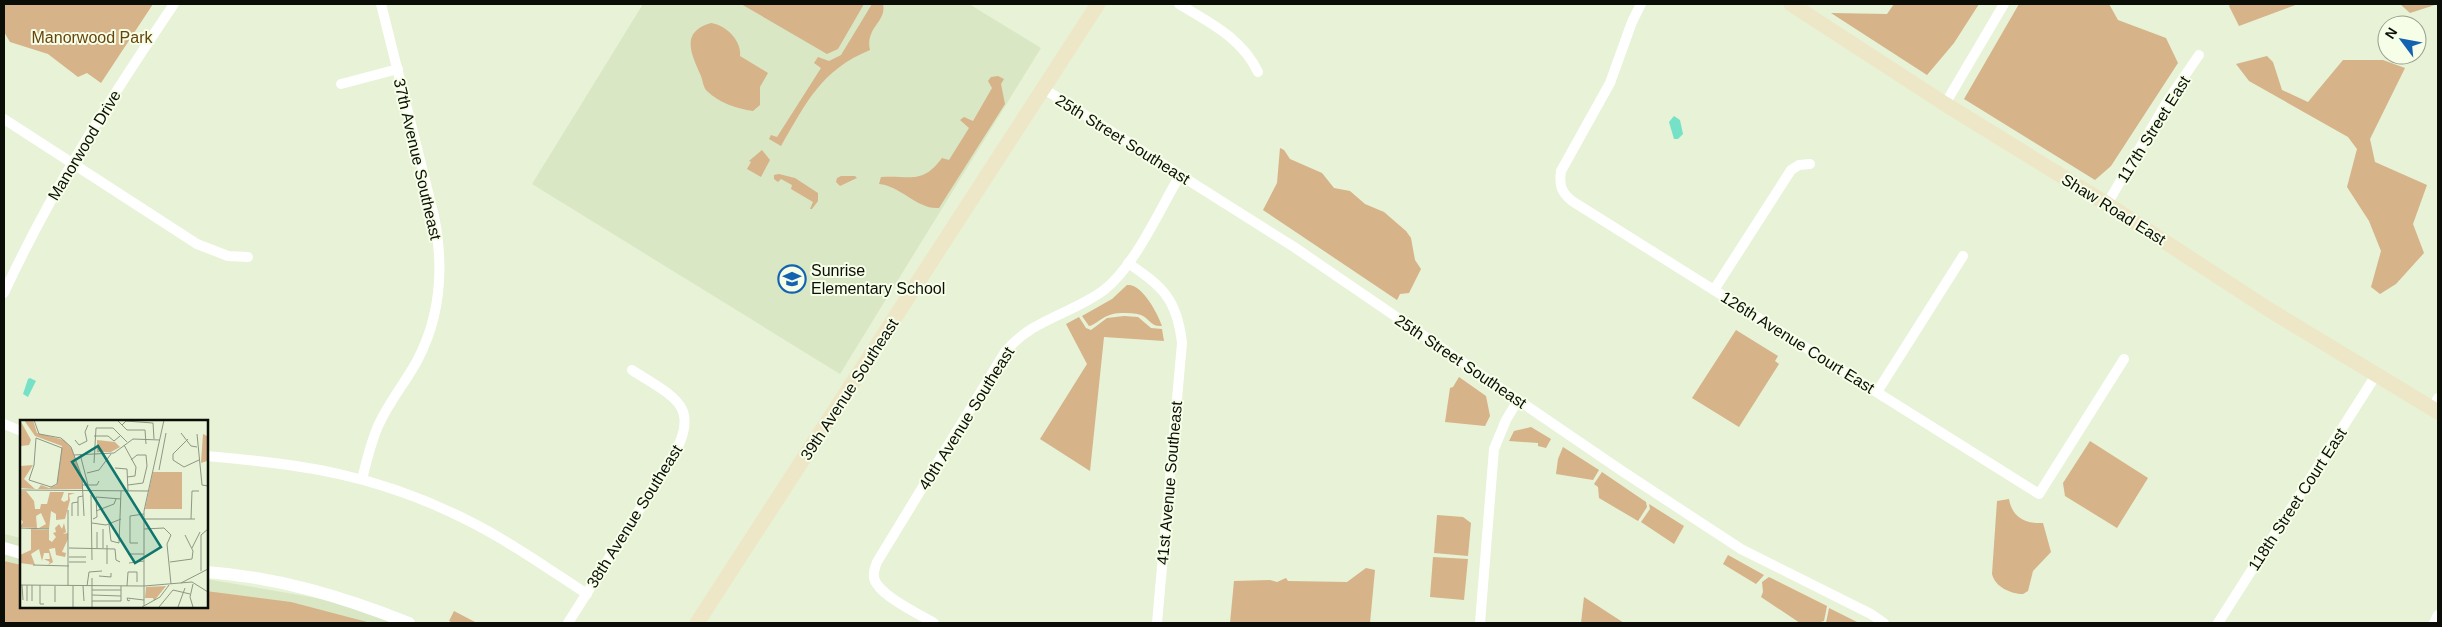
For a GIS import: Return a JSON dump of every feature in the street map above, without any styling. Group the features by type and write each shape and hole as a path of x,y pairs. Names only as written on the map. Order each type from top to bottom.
{"main road":[{"name":"39th Avenue Southeast","path":"697,623 1098,4"},
{"name":"Shaw Road East","path":"1791,4 1945,104 2107,204 2268,309 2376,375 2436,406"}],"street":[{"name":"Manorwood Drive","path":"4,293 27,244 71,164 174,4"},
{"name":"37th Avenue Southeast","path":"362,479 379,424 424,346 434,314 440,282 437,232 382,4"},
{"path":"1179,4 1234,40 1248,55 1258,72"},
{"name":"126th Avenue Court East","path":"1641,4 1632,22 1610,83 1561,171 1560,186 1564,194 1572,201 2040,494 2124,360"},
{"path":"1945,104 2004,4"},
{"name":"117th Street East","path":"2107,204 2168,100 2199,55"},
{"path":"341,84 398,69"},
{"name":"25th Street Southeast","path":"1044,89 1294,247 1518,400 1742,549 1871,614 1884,623"},
{"path":"4,119 197,244 223,255 248,257"},
{"path":"1714,290 1790,170 1798,165 1810,164"},
{"name":"40th Avenue Southeast","path":"934,623 883,592 873,575 877,562 1005,352 1024,333 1104,290 1128,263 1180,175"},
{"path":"1877,392 1963,256"},
{"name":"41st Avenue Southeast","path":"1128,263 1157,283 1166,292 1180,325 1182,343 1157,623"},
{"name":"38th Avenue Southeast","path":"568,623 676,452 686,426 685,415 679,404 632,370"},
{"name":"118th Street Court East","path":"2218,623 2376,375"},
{"path":"1480,623 1494,449 1506,420 1518,400"},
{"path":"4,424 20,431"},
{"path":"208,456 294,464 362,479 416,497 468,520 587,594"},
{"path":"4,548 20,553"},
{"path":"208,572 251,576 319,591 342,597 409,623"},
{"path":"2434,623 2438,615"}],"shaded area":[{"name":"Sunrise Elementary School","path":"643,4 969,4 1041,48 840,374 532,184"},
{"path":"4,534 20,538 20,607 208,607 208,579 369,607 397,623 4,623"}],"green space":[{"name":"Manorwood Park","path":"4,4 153,4 101,83 87,73 78,77 48,54 10,42 4,32"},
{"path":"741,4 864,4 838,49 827,54"},
{"path":"872,4 883,4 883,10 882,16 870,36 870,50 839,67 816,89 781,146 769,139 771,135 777,137 821,68 814,63 818,57 829,61 841,55"},
{"path":"1894,4 1979,4 1954,43 1927,75 1831,13 1887,14"},
{"path":"2019,4 2109,4 2118,20 2166,38 2178,63 2111,166 2095,180 1964,99"},
{"path":"2231,4 2298,4 2239,26 2229,6"},
{"path":"2400,4 2438,4 2410,13"},
{"path":"711,23 727,30 736,39 740,56 768,73 760,87 760,105 753,111 722,102 711,95 705,88 694,60 691,38 701,27"},
{"path":"2267,56 2273,62 2282,90 2308,102 2343,60 2377,60 2377,65 2397,65 2405,68 2370,139 2375,162 2427,185 2413,224 2424,253 2396,284 2380,294 2371,287 2381,251 2369,221 2347,187 2357,149 2348,137 2249,81 2236,64"},
{"path":"998,76 1004,79 1001,84 1005,104 939,208 931,208 895,189 879,184 881,177 915,177 928,172 942,158 949,160 969,128 960,120 964,117 973,121 992,88 988,81 991,77"},
{"path":"1280,148 1284,150 1290,159 1322,173 1334,188 1350,191 1365,204 1384,212 1406,231 1411,238 1415,260 1421,269 1409,293 1400,294 1397,300 1263,210 1277,183"},
{"path":"762,150 770,160 761,177 747,169 751,162 749,161"},
{"path":"779,174 795,178 818,193 818,201 812,209 810,209 813,202 791,189 792,185 781,179 778,182 774,179 774,175"},
{"path":"841,176 855,176 857,178 840,186 836,182 837,178"},
{"path":"1127,285 1133,286 1144,294 1157,314 1162,326 1153,324 1141,315 1121,313 1105,317 1089,326 1082,316 1112,299"},
{"path":"1079,317 1086,328 1091,330 1107,318 1138,317 1151,328 1162,329 1164,341 1104,337 1090,471 1040,439 1087,364 1066,324"},
{"path":"1736,330 1778,356 1775,361 1779,364 1739,427 1692,398"},
{"path":"1459,377 1486,396 1490,416 1485,426 1445,422 1450,388 1453,387"},
{"path":"1531,427 1551,439 1546,448 1538,446 1538,443 1509,441 1514,431"},
{"path":"2090,441 2148,478 2117,528 2065,496 2063,483"},
{"path":"1563,447 1599,470 1593,480 1556,474 1558,459"},
{"path":"1602,472 1646,502 1647,507 1638,521 1599,498 1598,487 1594,484"},
{"path":"2009,499 2013,510 2020,518 2025,521 2043,523 2051,552 2033,571 2028,591 2023,594 2004,589 1996,583 1992,574 1997,501"},
{"path":"1649,504 1684,526 1674,544 1641,522 1650,509"},
{"path":"1437,515 1463,517 1471,523 1468,556 1434,553"},
{"path":"1728,555 1764,575 1756,584 1723,564"},
{"path":"1433,557 1468,559 1464,600 1430,597"},
{"path":"4,561 20,565 20,607 208,607 208,591 291,602 371,623 4,623"},
{"path":"1366,568 1375,570 1370,623 1230,623 1234,581 1270,580 1277,582 1286,578 1288,581 1347,582"},
{"path":"1769,577 1827,606 1824,621 1800,623 1761,597 1763,592 1762,582"},
{"path":"1584,597 1624,623 1581,623"},
{"path":"1829,608 1859,623 1826,623"},
{"path":"454,611 475,623 453,623 449,621"}],"water":[{"path":"1674,116 1680,120 1683,134 1678,139 1674,139 1669,122"},
{"path":"30,378 36,381 28,397 23,394"}],"place":[{"name":"Sunrise Elementary School","path":"792,279"}]}
